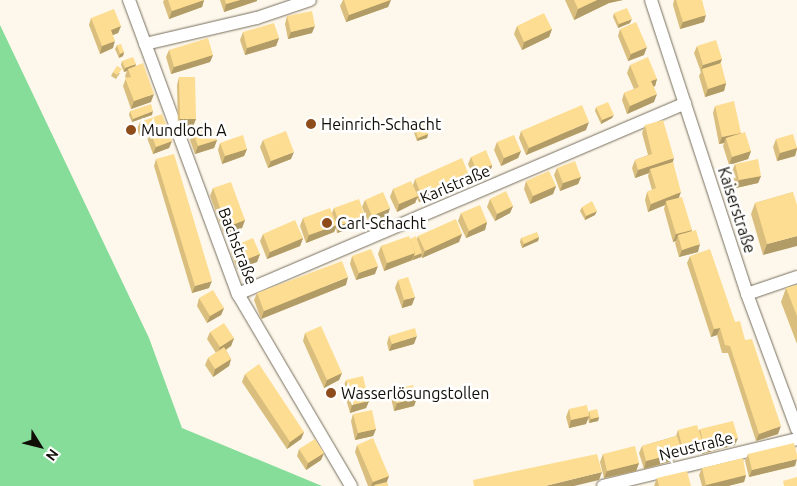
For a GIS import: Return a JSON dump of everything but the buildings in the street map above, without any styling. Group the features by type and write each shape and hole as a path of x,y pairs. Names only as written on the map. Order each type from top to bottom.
{"street":[{"name":"Bachstraße","path":"129,0 238,294 351,486"},
{"path":"145,44 257,18 310,0"},
{"name":"Kaiserstraße","path":"651,0 747,294 797,429"},
{"name":"Karlstraße","path":"238,294 685,104"},
{"path":"747,294 797,277"},
{"name":"Neustraße","path":"603,486 797,438"}],"green space":[{"path":"0,25 149,338 182,428 322,486 0,486"}],"place":[{"name":"Heinrich-Schacht","path":"311,124"},
{"name":"Mundloch A","path":"131,130"},
{"name":"Carl-Schacht","path":"327,223"},
{"name":"Wasserlösungstollen","path":"331,393"}]}
